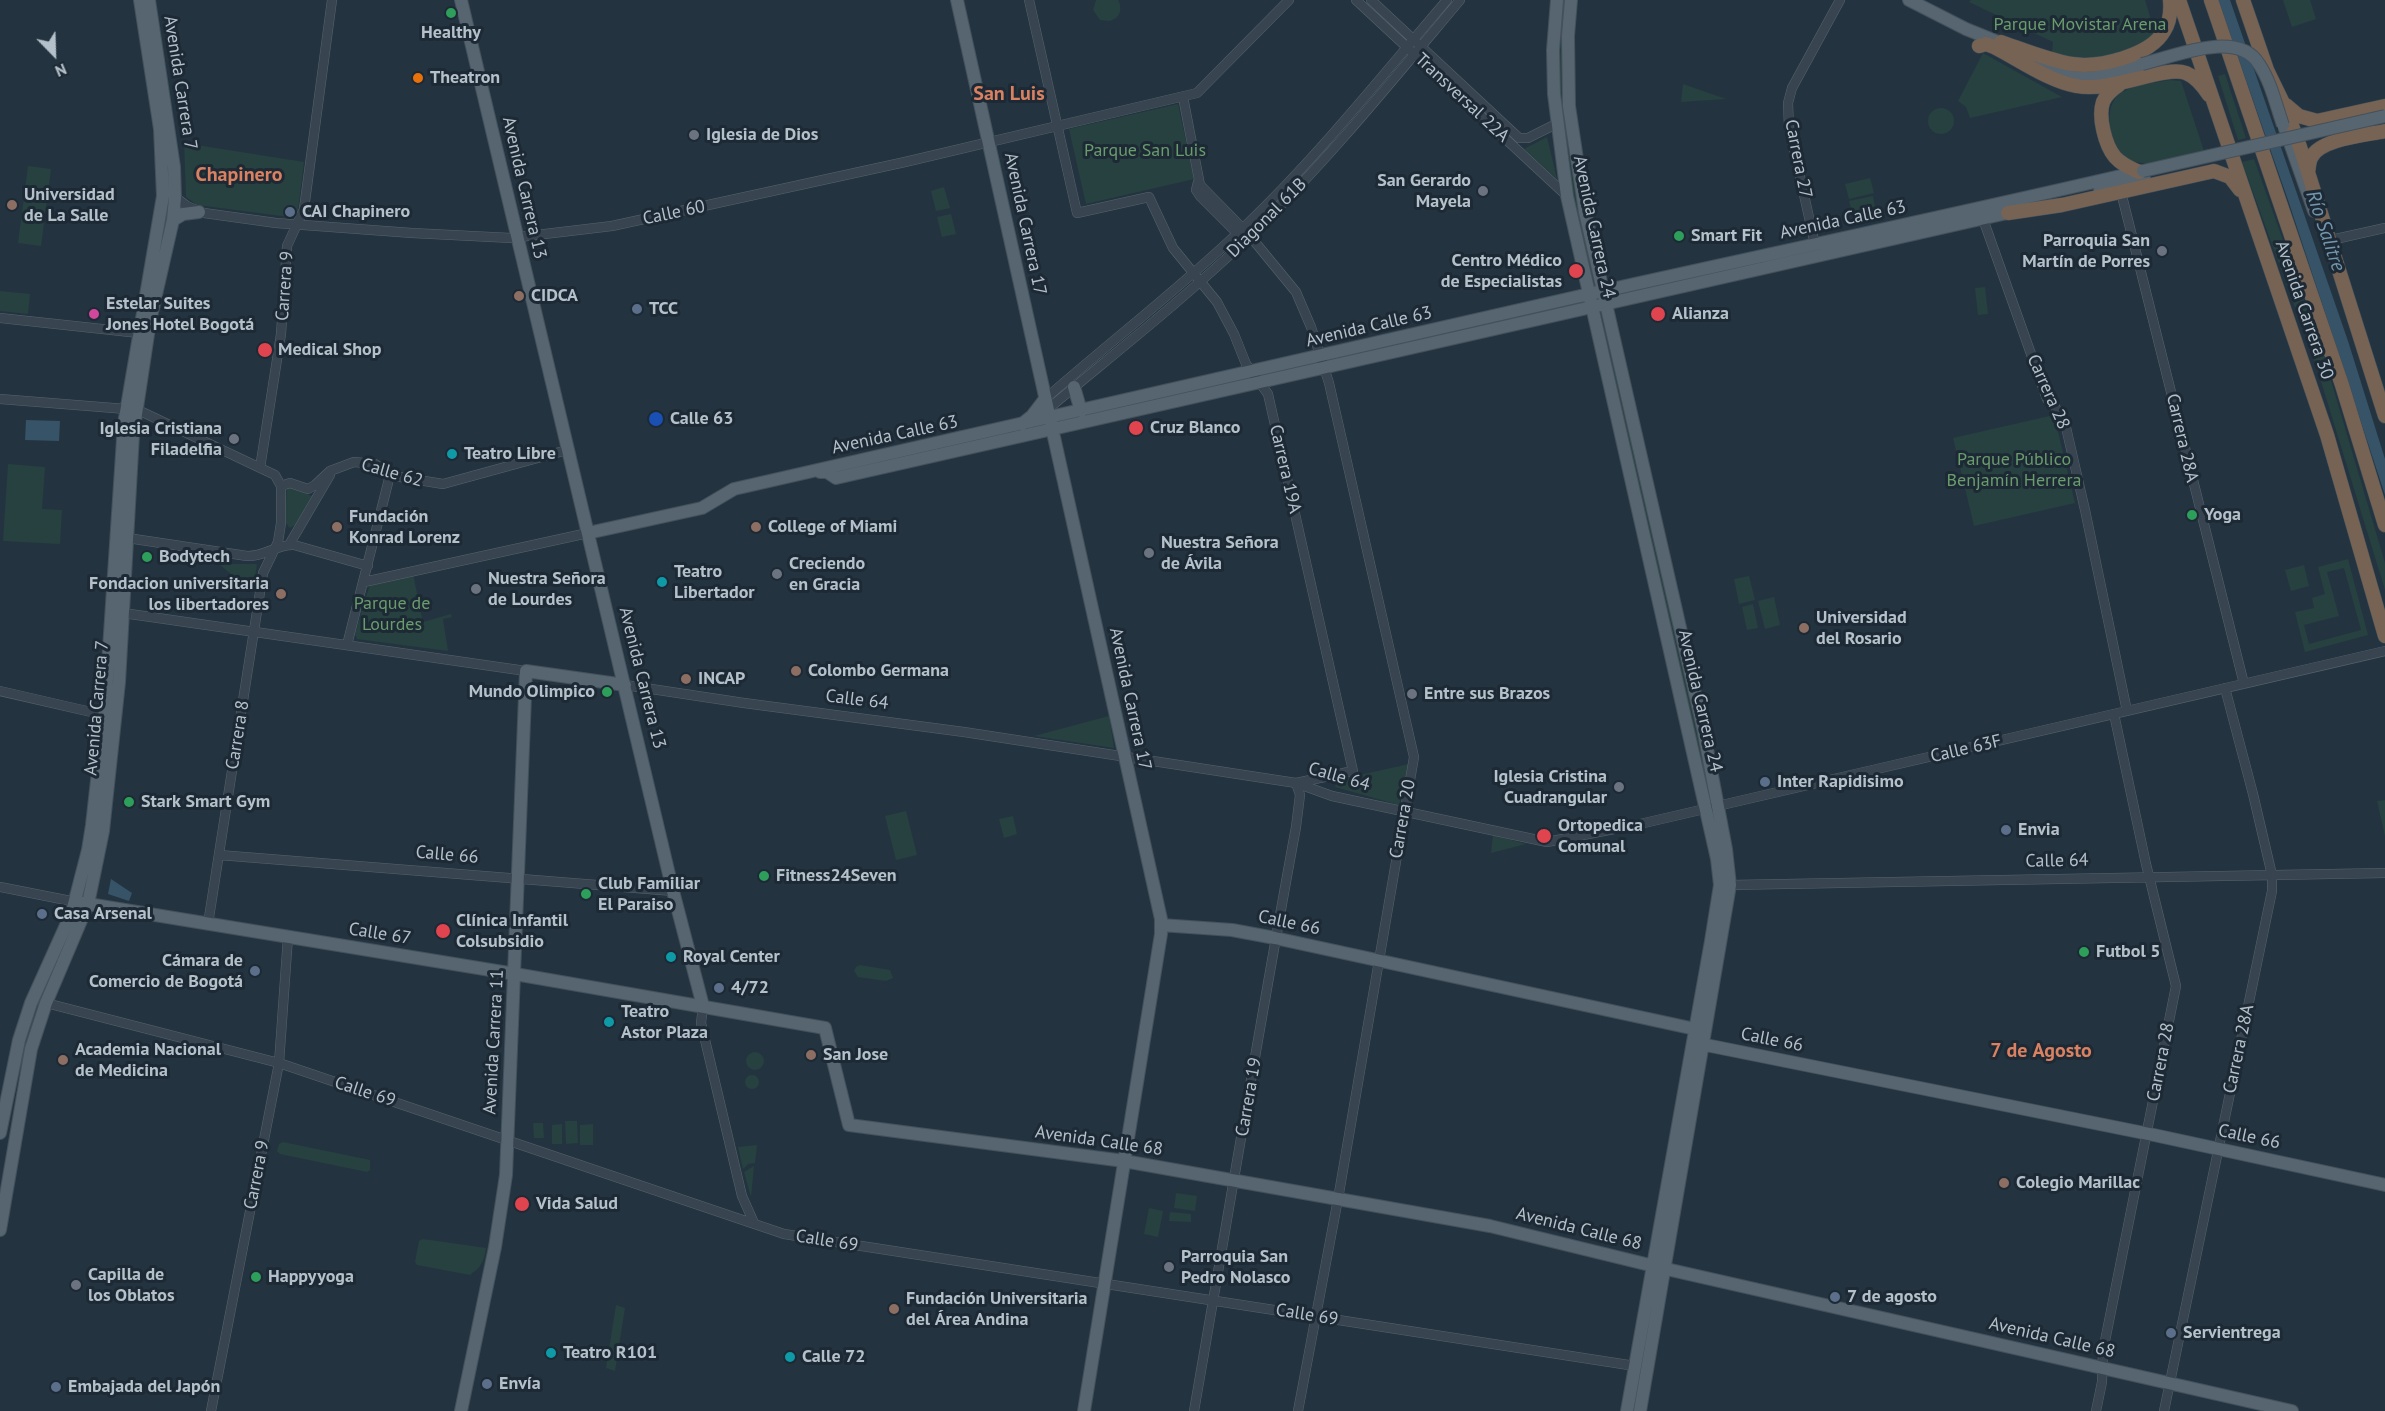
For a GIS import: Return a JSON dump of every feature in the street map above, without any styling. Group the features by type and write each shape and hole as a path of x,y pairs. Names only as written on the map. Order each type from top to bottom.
{"highway":[{"path":"2001,42 2073,64 2097,65 2111,62 2140,50 2158,39 2165,30 2169,18 2170,0"},
{"name":"Avenida Carrera 30","path":"2179,0 2328,437 2385,636"},
{"name":"Avenida Carrera 30","path":"2211,0 2342,385 2385,525"},
{"path":"2216,0 2219,25"},
{"path":"2243,0 2267,70 2283,102 2308,172 2385,416"},
{"path":"1979,46 1989,45 2071,85 2093,88 2121,84 2168,72 2179,72 2196,79 2214,101"},
{"path":"2121,84 2103,103 2103,123 2109,147 2114,156 2127,166 2142,173"},
{"path":"2283,102 2299,116 2317,121 2385,106"},
{"path":"2317,121 2310,130 2312,136 2318,141 2329,143"},
{"path":"2308,172 2312,155 2320,147 2385,131"},
{"path":"2008,213 2121,192 2214,171 2230,177 2248,200"}],"main road":[{"name":"Avenida Carrera 7","path":"0,1134 24,1023 82,903 133,434 131,409 139,333 160,227 164,186 160,129 140,0"},
{"name":"Avenida Carrera 7","path":"131,409 173,220 175,198 174,167 149,0"},
{"name":"Avenida Carrera 13","path":"461,0 673,891 704,1006"},
{"name":"Avenida Carrera 17","path":"957,0 1161,925 1084,1411"},
{"name":"Avenida Carrera 24","path":"1557,0 1553,50 1556,124 1567,196 1597,298 1671,581 1707,747 1720,885 1695,1029"},
{"name":"Avenida Carrera 24","path":"1571,0 1568,63 1571,124 1597,298"},
{"path":"1909,0 1966,29 2001,42 2058,72 2075,77 2096,76 2223,45 2242,48 2255,58 2263,70 2351,311"},
{"name":"Avenida Calle 63","path":"1817,251 2385,116"},
{"name":"Avenida Calle 63","path":"811,472 827,472 836,478 1049,414 1260,382 1322,362 1597,298 1817,251 1983,219 2142,173 2385,123"},
{"path":"173,220 183,214 199,212"},
{"name":"Avenida Calle 63","path":"588,533 702,508 735,489 1016,427 1049,414 1081,411 1252,372 1322,362"},
{"path":"1074,387 1081,411"},
{"path":"1016,427 1032,416 1049,414"},
{"name":"Avenida Carrera 7","path":"0,1230 28,1065 36,1033 82,903 104,831 117,708 123,613 121,537"},
{"name":"Calle 64","path":"526,670 625,685"},
{"name":"Avenida Carrera 11","path":"461,1411 502,1212 508,1139 526,670"},
{"name":"Avenida Carrera 24","path":"1627,1411 1730,885 1712,807"},
{"name":"Calle 67","path":"82,903 515,974 825,1028 849,1125"},
{"name":"Calle 66","path":"1161,925 1221,929 1275,939 1695,1029"},
{"path":"1695,1029 1698,1044"},
{"name":"Calle 66","path":"1698,1044 2218,1148 2385,1185"},
{"name":"Avenida Calle 68","path":"849,1125 1124,1161 1490,1226 1657,1267 2292,1411"},
{"name":"Avenida Carrera 24","path":"1640,1411 1657,1267"}],"street":[{"name":"Carrera 9","path":"260,468 281,334 287,246 304,209 332,0"},
{"path":"1029,0 1057,126"},
{"name":"Calle 60","path":"164,186 175,198 199,212 297,225 471,237 517,237 584,230 638,221 884,167 1183,97 1202,90 1289,0"},
{"name":"Transversal 22A","path":"1356,0 1521,139 1556,124"},
{"name":"Transversal 22A","path":"1371,0 1409,43"},
{"name":"Diagonal 61B","path":"1049,414 1240,231 1306,164 1447,0"},
{"name":"Diagonal 61B","path":"1049,414 1074,387 1201,282 1247,238 1313,171 1460,0"},
{"name":"Carrera 27","path":"1817,251 1789,127 1788,103 1792,88 1840,0"},
{"name":"Transversal 22A","path":"1418,51 1567,196"},
{"name":"Carrera 20","path":"1183,97 1202,189 1296,292 1306,312 1322,362 1414,757 1338,1199 1298,1411"},
{"name":"Carrera 19A","path":"1057,126 1077,213 1149,197 1169,241 1225,314 1244,360 1268,394 1353,771 1296,783"},
{"name":"Carrera 28A","path":"2121,192 2244,684"},
{"name":"Carrera 28","path":"1983,219 2047,399 2065,423 2127,711"},
{"path":"2331,240 2385,228"},
{"path":"0,318 139,333"},
{"path":"0,399 131,409 277,477 281,486 281,523 275,548"},
{"name":"Calle 62","path":"281,486 290,483 304,489 311,488 325,474 337,467 354,462 368,462 378,465 390,475 431,484 453,483 567,450"},
{"path":"289,545 337,467"},
{"path":"347,645 390,475"},
{"path":"281,523 291,530 298,527"},
{"name":"Avenida Calle 63","path":"364,582 588,533"},
{"path":"121,537 247,556 259,555 289,545 368,566"},
{"name":"Carrera 8","path":"208,924 265,567 275,548"},
{"name":"Calle 64","path":"123,613 526,670"},
{"name":"Calle 63F","path":"1547,842 1712,807 2385,651"},
{"name":"Calle 64","path":"625,685 1124,756 1296,783 1332,796 1547,842"},
{"name":"Carrera 28A","path":"2164,1411 2272,891 2272,875 2225,688"},
{"path":"0,691 104,715"},
{"name":"Carrera 28","path":"2096,1411 2102,1386 2103,1351 2176,986 2149,877 2114,714"},
{"name":"Carrera 19","path":"1194,1411 1296,827 1300,795 1296,783"},
{"name":"Calle 66","path":"219,855 673,891"},
{"name":"Calle 64","path":"1730,885 2385,873"},
{"name":"Calle 67","path":"0,887 82,903"},
{"name":"Carrera 9","path":"211,1411 279,1063 288,937"},
{"name":"Calle 69","path":"46,1003 279,1063 793,1236 1635,1366"},
{"name":"Avenida Carrera 13","path":"704,1006 701,1023 742,1196 754,1223"}],"green space":[{"path":"1096,0 1118,0 1120,13 1113,20 1100,20 1093,10"},
{"path":"1561,0 1567,0 1564,30 1595,276 1588,277 1577,230 1557,79"},
{"name":"Parque Movistar Arena","path":"1971,0 2145,0 2156,36 2136,49 2090,60 2056,55 2052,51 2053,42 1969,2"},
{"path":"2283,0 2310,0 2316,19 2292,27"},
{"path":"1983,53 2062,97 1970,118 1966,107 1958,101"},
{"path":"2225,74 2246,138 2238,140 2218,76"},
{"path":"2170,80 2181,81 2204,151 2153,163 2135,162 2127,158 2114,142 2109,120 2114,100 2121,93 2132,88"},
{"path":"1683,84 1726,99 1681,102"},
{"name":"Parque San Luis","path":"1178,104 1194,179 1086,204 1069,129"},
{"path":"1941,108 1950,112 1954,121 1950,130 1941,134 1932,130 1928,121 1932,112"},
{"path":"1547,137 1557,179 1524,149"},
{"path":"184,143 304,162 297,218 197,205 186,197"},
{"path":"2254,159 2321,347 2385,563 2385,590 2316,365 2242,162"},
{"path":"28,166 51,169 41,246 18,243"},
{"path":"1870,178 1874,193 1849,199 1845,184"},
{"path":"944,187 950,208 936,211 931,191"},
{"path":"1873,196 1875,207 1852,212 1849,201"},
{"path":"951,214 956,234 942,237 937,217"},
{"path":"1985,287 1988,314 1978,315 1975,288"},
{"path":"0,291 30,294 28,314 0,311"},
{"path":"1605,327 1714,799 1708,800 1601,328"},
{"name":"Parque Público Benjamín Herrera","path":"2054,415 2075,503 1974,526 1953,438"},
{"path":"8,464 45,467 42,509 62,510 60,544 3,541"},
{"path":"287,486 312,496 295,525 290,528 285,522"},
{"path":"2348,559 2368,635 2305,652 2295,612 2314,608 2312,598 2325,594 2318,567","holes":["2344,568 2361,630 2309,644 2304,625 2339,616 2327,572"]},
{"path":"219,564 257,564 253,593"},
{"path":"2304,565 2309,586 2291,591 2285,570"},
{"name":"Parque de Lourdes","path":"413,574 423,622 451,614 452,617 443,619 448,651 357,639 355,634 370,584"},
{"path":"1749,576 1755,600 1739,604 1734,579"},
{"path":"1774,597 1780,625 1765,629 1758,601"},
{"path":"1753,604 1758,628 1747,630 1742,607"},
{"path":"1109,716 1114,748 1034,736"},
{"path":"1409,764 1399,805 1335,787 1337,780"},
{"path":"2385,800 2385,836 2377,801"},
{"path":"906,811 917,855 896,860 885,816"},
{"path":"1013,816 1017,834 1004,838 999,819"},
{"path":"1493,835 1526,844 1491,853"},
{"path":"860,965 890,970 893,978 886,981 858,977 854,971"},
{"path":"755,1052 761,1055 764,1061 761,1067 755,1070 749,1067 746,1061 749,1055"},
{"path":"749,1075 755,1075 759,1082 755,1089 749,1089 745,1085 745,1079"},
{"path":"565,1121 577,1121 578,1143 566,1144"},
{"path":"533,1123 543,1123 544,1138 534,1138"},
{"path":"562,1124 562,1144 552,1144 552,1125"},
{"path":"593,1124 593,1145 580,1145 580,1125"},
{"path":"283,1142 370,1160 370,1170 367,1172 280,1154 277,1151 279,1144"},
{"path":"757,1145 755,1163 748,1164 743,1169 738,1147"},
{"path":"754,1166 751,1197 744,1172"},
{"path":"1176,1193 1197,1196 1195,1211 1174,1208"},
{"path":"1149,1208 1163,1211 1158,1237 1144,1234"},
{"path":"1170,1212 1191,1214 1191,1222 1169,1221"},
{"path":"423,1239 486,1248 481,1264 470,1275 417,1265 415,1262 419,1241"},
{"path":"616,1305 625,1308 615,1371 606,1368"}],"water":[{"path":"2218,0 2230,0 2348,341 2385,459 2385,495 2289,203"},
{"path":"26,420 60,421 59,441 25,440"},
{"path":"111,879 132,893 129,901 108,894"}],"place":[{"name":"Healthy","path":"451,13"},
{"name":"Theatron","path":"418,78"},
{"name":"Iglesia de Dios","path":"694,135"},
{"name":"San Gerardo Mayela","path":"1483,191"},
{"name":"Universidad de La Salle","path":"12,205"},
{"name":"CAI Chapinero","path":"290,212"},
{"name":"Smart Fit","path":"1679,236"},
{"name":"Parroquia San Martín de Porres","path":"2162,251"},
{"name":"Centro Médico de Especialistas","path":"1576,271"},
{"name":"CIDCA","path":"519,296"},
{"name":"TCC","path":"637,309"},
{"name":"Estelar Suites Jones Hotel Bogotá","path":"94,314"},
{"name":"Alianza","path":"1658,314"},
{"name":"Medical Shop","path":"265,350"},
{"name":"Calle 63","path":"656,419"},
{"name":"Cruz Blanco","path":"1136,428"},
{"name":"Iglesia Cristiana Filadelfia","path":"234,439"},
{"name":"Teatro Libre","path":"452,454"},
{"name":"Yoga","path":"2192,515"},
{"name":"Fundación Konrad Lorenz","path":"337,527"},
{"name":"College of Miami","path":"756,527"},
{"name":"Nuestra Señora de Ávila","path":"1149,553"},
{"name":"Bodytech","path":"147,557"},
{"name":"Creciendo en Gracia","path":"777,574"},
{"name":"Teatro Libertador","path":"662,582"},
{"name":"Nuestra Señora de Lourdes","path":"476,589"},
{"name":"Fondacion universitaria los libertadores","path":"281,594"},
{"name":"Universidad del Rosario","path":"1804,628"},
{"name":"Colombo Germana","path":"796,671"},
{"name":"INCAP","path":"686,679"},
{"name":"Mundo Olimpico","path":"607,692"},
{"name":"Entre sus Brazos","path":"1412,694"},
{"name":"Inter Rapidisimo","path":"1765,782"},
{"name":"Iglesia Cristina Cuadrangular","path":"1619,787"},
{"name":"Stark Smart Gym","path":"129,802"},
{"name":"Envia","path":"2006,830"},
{"name":"Ortopedica Comunal","path":"1544,836"},
{"name":"Fitness24Seven","path":"764,876"},
{"name":"Club Familiar El Paraiso","path":"586,894"},
{"name":"Casa Arsenal","path":"42,914"},
{"name":"Clínica Infantil Colsubsidio","path":"443,931"},
{"name":"Futbol 5","path":"2084,952"},
{"name":"Royal Center","path":"671,957"},
{"name":"Cámara de Comercio de Bogotá","path":"255,971"},
{"name":"4/72","path":"719,988"},
{"name":"Teatro Astor Plaza","path":"609,1022"},
{"name":"San Jose","path":"811,1055"},
{"name":"Academia Nacional de Medicina","path":"63,1060"},
{"name":"Colegio Marillac","path":"2004,1183"},
{"name":"Vida Salud","path":"522,1204"},
{"name":"Parroquia San Pedro Nolasco","path":"1169,1267"},
{"name":"Happyyoga","path":"256,1277"},
{"name":"Capilla de los Oblatos","path":"76,1285"},
{"name":"7 de agosto","path":"1835,1297"},
{"name":"Fundación Universitaria del Área Andina","path":"894,1309"},
{"name":"Servientrega","path":"2171,1333"},
{"name":"Teatro R101","path":"551,1353"},
{"name":"Calle 72","path":"790,1357"},
{"name":"Envía","path":"487,1384"},
{"name":"Embajada del Japón","path":"56,1387"}],"district":[{"name":"San Luis","path":"1009,94"},
{"name":"Chapinero","path":"239,175"},
{"name":"7 de Agosto","path":"2041,1051"}],"water label":[{"name":"Río Salitre","path":"2325,231"}]}
